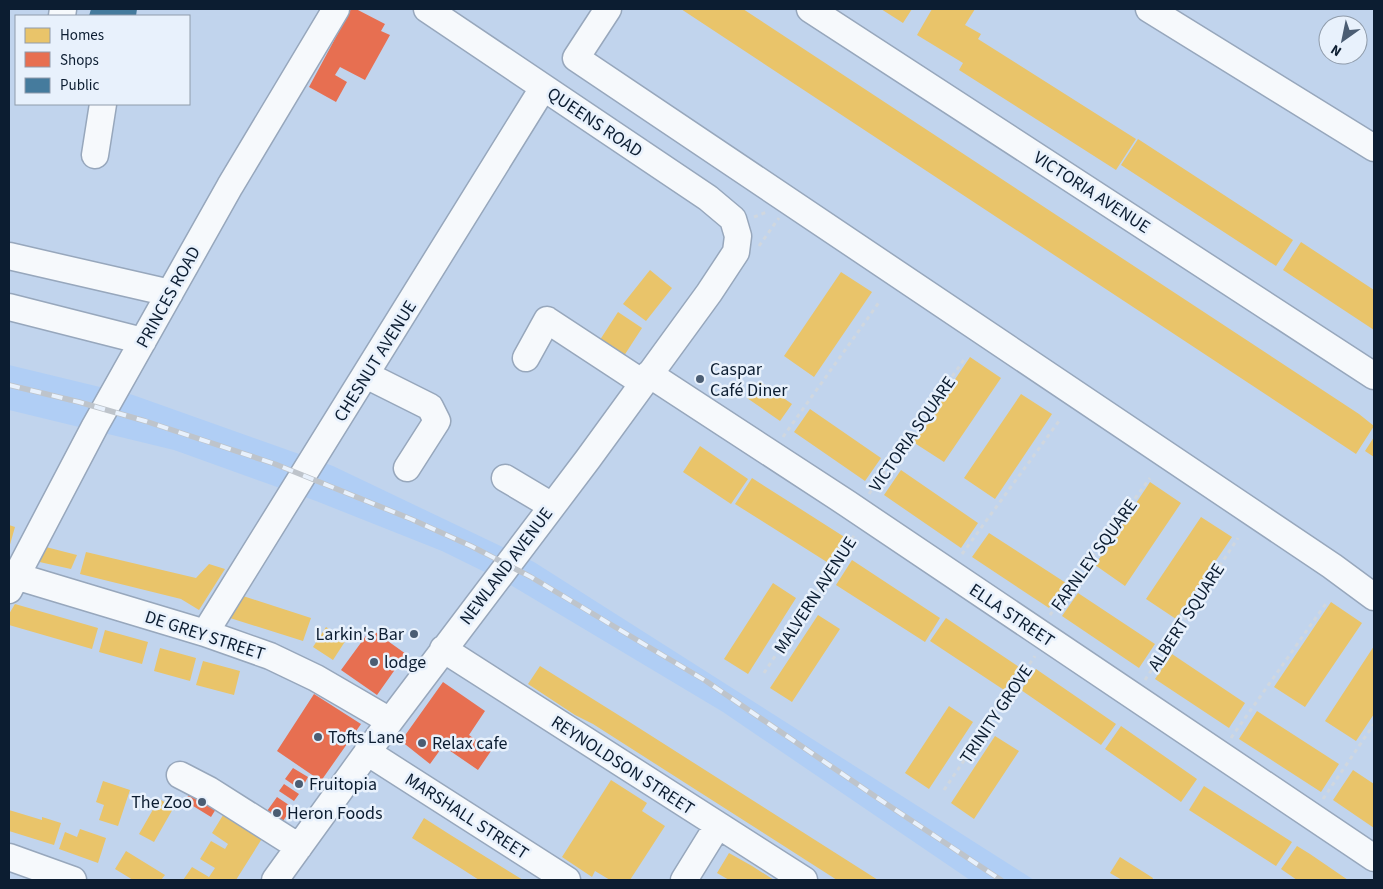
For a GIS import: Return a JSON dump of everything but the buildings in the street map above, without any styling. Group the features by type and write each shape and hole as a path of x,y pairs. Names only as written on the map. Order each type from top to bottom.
{"street":[{"name":"PRINCES ROAD","path":"11,580 230,186 336,9"},
{"name":"QUEENS ROAD","path":"427,9 708,198 733,219 735,225"},
{"path":"608,9 576,58 1315,554 1374,597"},
{"name":"VICTORIA AVENUE","path":"810,9 1374,376"},
{"path":"1149,9 1374,148"},
{"name":"CHESNUT AVENUE","path":"205,633 543,88"},
{"path":"95,155 103,105"},
{"name":"NEWLAND AVENUE","path":"281,878 299,847 367,752 709,293 736,252 738,236 735,225"},
{"path":"9,256 170,293"},
{"path":"9,307 143,341"},
{"name":"ELLA STREET","path":"526,358 547,320 646,378 701,407 1374,858"},
{"path":"366,375 430,407 437,420 407,468"},
{"path":"505,478 552,506"},
{"name":"DE GREY STREET","path":"11,580 205,633 270,656 316,678 390,721"},
{"name":"REYNOLDSON STREET","path":"443,649 804,880"},
{"name":"MARSHALL STREET","path":"367,752 567,880"},
{"path":"180,775 210,790 299,847"},
{"path":"684,880 718,825"},
{"path":"9,856 73,880"}],"path":[{"path":"735,225 790,202"},
{"path":"771,454 880,301"},
{"name":"VICTORIA SQUARE","path":"862,514 966,357"},
{"path":"948,572 1058,421"},
{"name":"FARNLEY SQUARE","path":"1042,635 1150,478"},
{"name":"MALVERN AVENUE","path":"764,673 862,514"},
{"name":"ALBERT SQUARE","path":"1134,697 1238,538"},
{"path":"1220,754 1327,602"},
{"name":"TRINITY GROVE","path":"944,790 1042,635"},
{"path":"1312,816 1374,724"}],"shaded area":[{"path":"9,365 133,395 333,466 534,562 1034,880 970,880 723,712 507,583 442,551 316,501 174,450 9,410"}],"railway":[{"path":"9,385 145,421 275,464 411,519 471,546 531,577 706,681 1001,880"}],"place":[{"name":"Caspar Café Diner","path":"700,379"},
{"name":"Larkin's Bar","path":"414,634"},
{"name":"lodge","path":"374,662"},
{"name":"Tofts Lane","path":"318,737"},
{"name":"Relax cafe","path":"422,743"},
{"name":"Fruitopia","path":"299,784"},
{"name":"The Zoo","path":"202,802"},
{"name":"Heron Foods","path":"277,813"}]}
